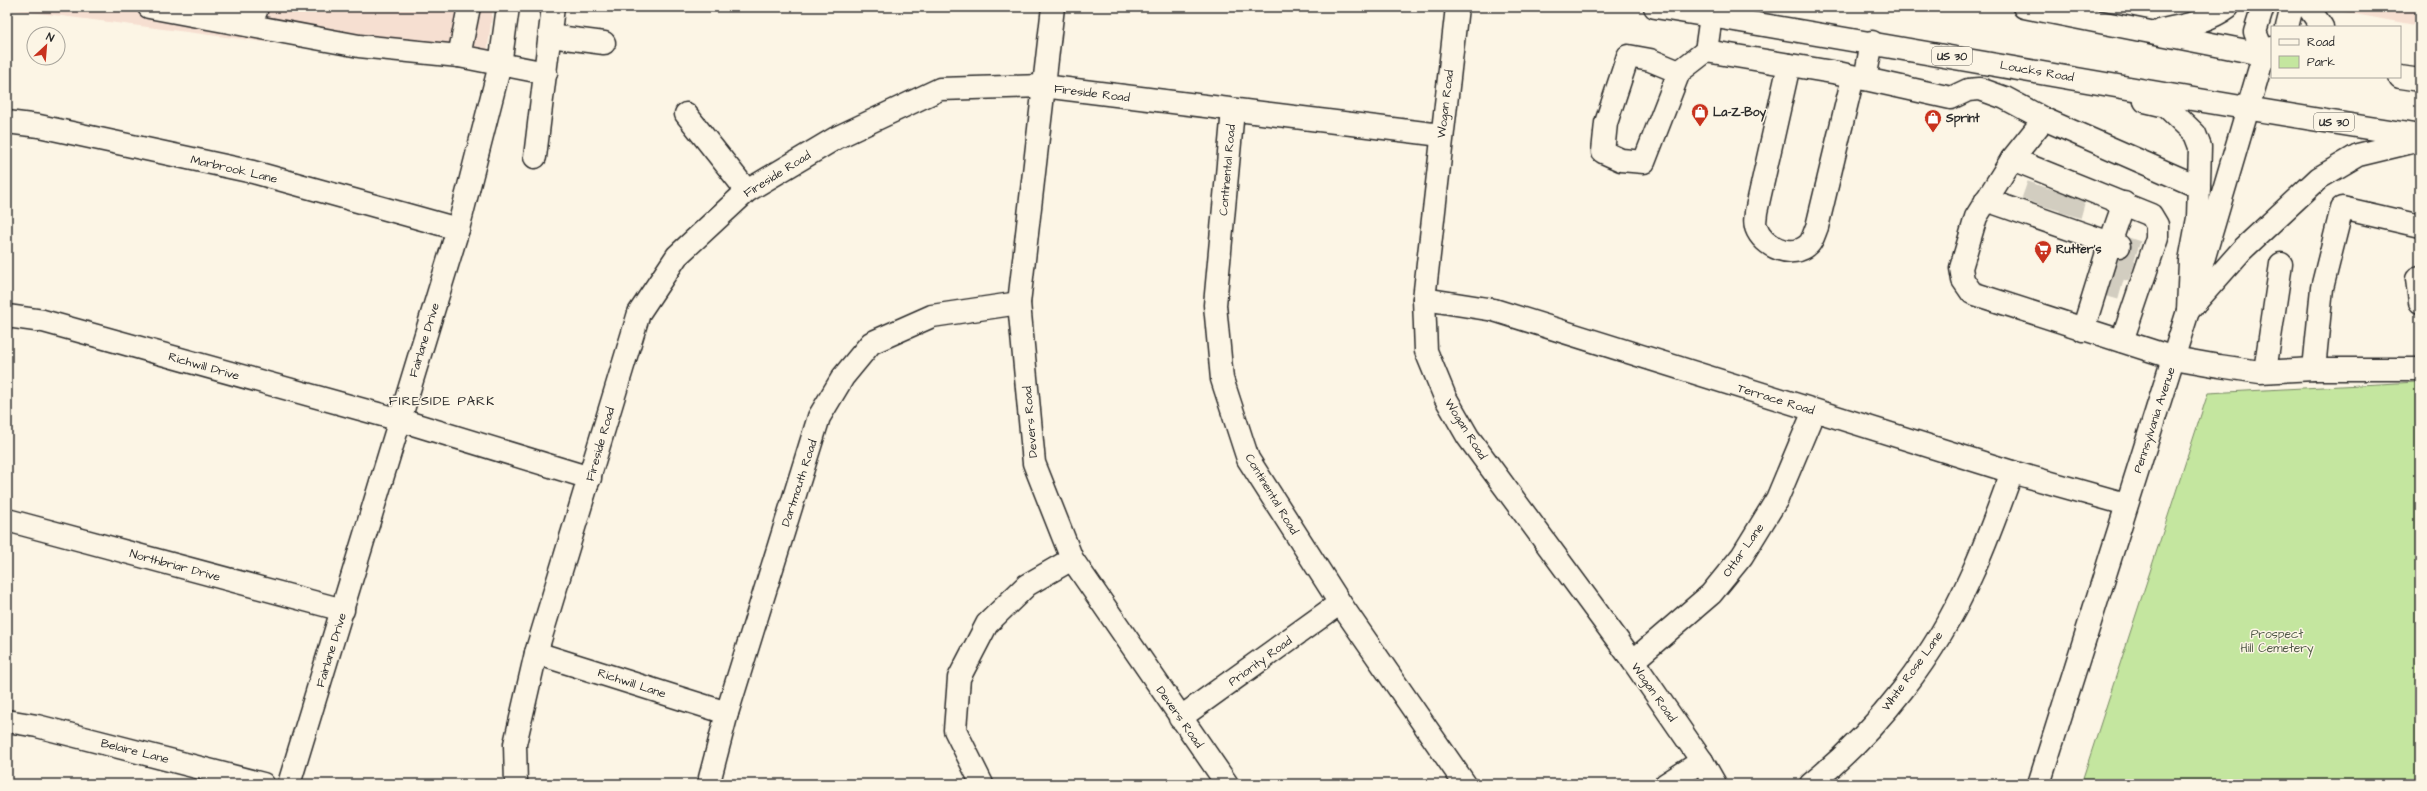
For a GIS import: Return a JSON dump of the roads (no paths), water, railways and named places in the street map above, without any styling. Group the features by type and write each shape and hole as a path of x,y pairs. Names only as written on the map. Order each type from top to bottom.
{"main road":[{"path":"154,7 359,46 459,56 546,73"},
{"path":"230,7 256,11"},
{"path":"459,56 469,7"},
{"name":"Fairlane Drive","path":"289,784 458,230 500,65 508,7"},
{"path":"535,157 553,7"},
{"name":"Devers Road","path":"1053,7 1042,86 1019,303 1034,463 1072,559 1180,718 1227,784"},
{"name":"Wogan Road","path":"1457,7 1441,135 1424,299 1426,351 1445,397 1468,437 1633,661 1702,761 1715,784"},
{"name":"Loucks Road","path":"1655,7 1872,42 2248,110 2420,136"},
{"path":"2024,7 2086,13 2152,32 2270,53"},
{"path":"2152,32 2203,21 2216,16 2228,7"},
{"path":"2263,7 2255,32 2270,53"},
{"path":"2287,26 2292,7"},
{"path":"2308,7 2321,26"},
{"path":"1679,72 1650,60 1628,56 1606,122 1603,152 1621,160 1644,162 1679,72 1706,51 1711,16"},
{"path":"550,36 604,43"},
{"path":"1789,65 1756,212 1755,226 1763,239 1776,248 1796,251 1810,243 1817,227 1859,78 1872,42"},
{"path":"1706,51 1859,78 1951,98 1968,90 1980,89 2005,98 2044,119 2199,187"},
{"name":"Pennsylvania Avenue","path":"2039,784 2126,504 2174,358 2248,110 2270,53"},
{"path":"2066,76 2107,93 2166,106 2195,134 2200,147 2198,218 2190,261 2188,311"},
{"path":"2401,77 2420,80"},
{"name":"Fireside Road","path":"516,784 515,744 536,653 639,313 677,256 747,191 836,138 940,89 1042,86 1441,135"},
{"name":"Continental Road","path":"1233,110 1215,305 1222,379 1248,459 1340,603 1465,784"},
{"path":"686,114 747,191"},
{"path":"2044,119 2012,159 1976,217 1961,268 1964,280 1972,293 2083,330 2174,358 2219,366 2265,372 2314,369 2420,369"},
{"name":"Marbrook Lane","path":"7,122 39,126 253,172 458,230"},
{"path":"2188,311 2242,250 2319,178 2358,155 2420,140"},
{"path":"2012,159 2053,199 2127,265"},
{"path":"1986,200 2053,199 2124,203 2152,216 2157,225 2157,238 2127,265 2083,330"},
{"path":"2122,341 2127,265 2124,203"},
{"path":"2314,369 2322,288 2342,208 2420,226"},
{"path":"2265,372 2281,264"},
{"path":"2420,278 2417,279 2420,302"},
{"name":"Terrace Road","path":"1424,299 1494,310 2012,472 2126,504"},
{"name":"Dartmouth Road","path":"711,784 710,778 727,714 820,417 842,377 871,343 932,316 1019,303"},
{"name":"Richwill Drive","path":"7,316 43,321 400,420"},
{"name":"Ottar Lane","path":"1633,661 1711,594 1742,556 1777,500 1814,411"},
{"path":"400,420 590,478"},
{"name":"White Rose Lane","path":"1811,784 1843,758 1896,696 1938,638 1971,577 2012,472"},
{"name":"Northbriar Drive","path":"7,520 343,610"},
{"path":"982,784 955,730 959,678 987,624 1027,585 1072,559"},
{"name":"Priority Road","path":"1180,718 1340,603"},
{"name":"Richwill Lane","path":"536,653 727,714"},
{"name":"Belaire Lane","path":"7,721 37,726 263,784"},
{"path":"1666,784 1702,761"}],"tunnel":[{"path":"2032,202 2038,185"},
{"path":"2050,208 2055,190"},
{"path":"2070,215 2075,197"},
{"path":"2119,246 2137,252"},
{"path":"2113,264 2132,271"},
{"path":"2100,283 2125,290"}],"place":[{"name":"La-Z-Boy","path":"1700,127"},
{"name":"Sprint","path":"1933,133"},
{"name":"Rutter's","path":"2043,264"}],"district":[{"name":"FIRESIDE PARK","path":"442,400"}],"park label":[{"name":"Prospect Hill Cemetery","path":"2277,641"}]}
